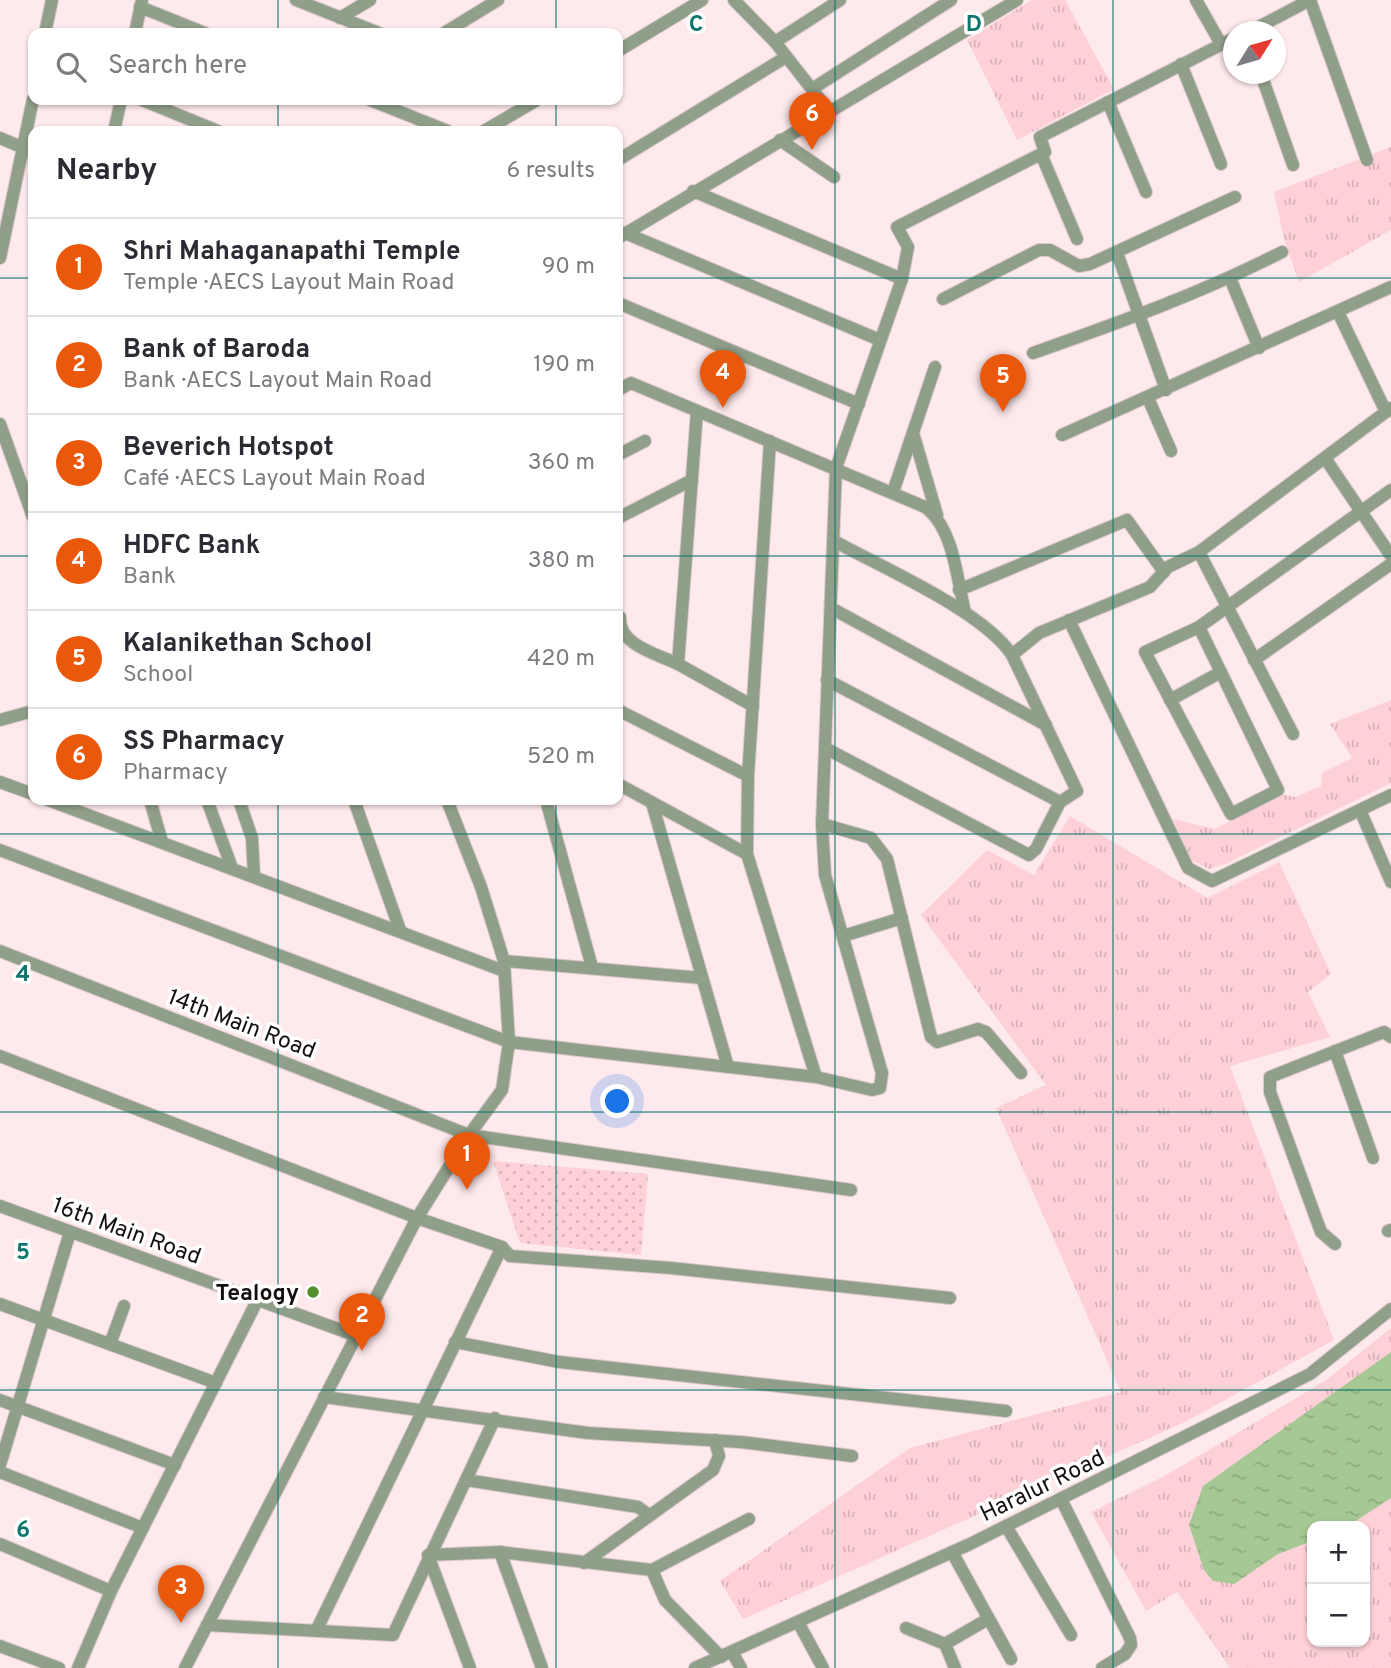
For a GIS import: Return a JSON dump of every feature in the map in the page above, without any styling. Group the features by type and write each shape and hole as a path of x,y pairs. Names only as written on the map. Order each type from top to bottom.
{"street":[{"path":"46,28 51,0"},
{"path":"296,0 366,28"},
{"path":"340,18 370,0"},
{"path":"452,28 498,0"},
{"path":"623,48 702,0"},
{"path":"736,0 775,42 829,111"},
{"path":"775,42 840,0"},
{"path":"812,89 951,0"},
{"path":"0,850 509,1042 817,1077 872,1090 880,1088 882,1081 825,875 822,824 836,468 902,279 908,247 897,227 1045,152 1040,137 1221,44 1196,0"},
{"path":"1270,21 1310,0 1367,160"},
{"path":"623,234 1011,2"},
{"path":"136,28 141,3 194,28"},
{"path":"623,157 786,57"},
{"path":"1181,64 1221,164"},
{"path":"1265,84 1293,165"},
{"path":"1108,102 1146,192"},
{"path":"31,126 33,105"},
{"path":"115,126 120,105"},
{"path":"154,105 206,126"},
{"path":"383,105 435,126"},
{"path":"493,126 528,105"},
{"path":"0,138 28,150"},
{"path":"780,140 834,177"},
{"path":"0,258 28,154"},
{"path":"1041,154 1076,239"},
{"path":"693,191 902,279"},
{"path":"943,299 1039,250 1050,250 1079,266 1117,253 1235,197"},
{"path":"623,236 880,340"},
{"path":"1033,352 1140,316 1230,278 1282,252"},
{"path":"1117,253 1166,390"},
{"path":"1230,278 1259,348"},
{"path":"1062,435 1390,290"},
{"path":"623,305 859,404"},
{"path":"1012,655 1038,632 1150,587 1164,572 1199,552 1389,410 1338,312"},
{"path":"893,492 935,367"},
{"path":"623,387 631,383 919,502 938,519"},
{"path":"1148,398 1171,452"},
{"path":"678,664 697,411"},
{"path":"0,424 28,503"},
{"path":"913,433 938,519 945,534 965,612"},
{"path":"623,452 645,441"},
{"path":"770,441 748,776 747,854 817,1077"},
{"path":"1325,458 1391,556"},
{"path":"623,515 692,480"},
{"path":"1199,627 1278,790 1231,814 1145,652 1199,627 1391,490"},
{"path":"959,590 1127,520 1164,572"},
{"path":"825,748 1029,855 1036,849 1060,802 1077,791 1012,655 991,629 965,612 834,541"},
{"path":"1199,552 1293,734"},
{"path":"1254,660 1391,564"},
{"path":"831,608 1046,726"},
{"path":"1069,620 1188,868 1212,881 1391,795"},
{"path":"623,634 628,640 678,664 753,706"},
{"path":"1170,701 1221,672"},
{"path":"827,680 1060,802"},
{"path":"0,720 28,712"},
{"path":"623,713 748,776"},
{"path":"0,782 28,792"},
{"path":"623,787 747,854"},
{"path":"652,803 728,1067"},
{"path":"62,805 504,966 592,967 702,978"},
{"path":"151,805 162,842"},
{"path":"208,805 232,868"},
{"path":"241,805 252,838 254,876"},
{"path":"356,805 400,930"},
{"path":"185,1668 417,1218 468,1135 502,1090 509,1042 504,966 481,887 449,805"},
{"path":"547,805 592,967"},
{"path":"1360,810 1391,882"},
{"path":"822,824 871,838 879,845 887,859 931,1037 937,1042 944,1042 978,1029 986,1032 1021,1073"},
{"path":"843,936 901,918"},
{"name":"14th Main Road","path":"0,951 468,1135 851,1190"},
{"path":"1335,1244 1321,1232 1270,1092 1270,1077 1384,1032 1391,1037"},
{"path":"1335,1051 1373,1158"},
{"path":"0,1056 417,1218 502,1247 510,1256 670,1268 950,1298"},
{"name":"16th Main Road","path":"0,1206 357,1336"},
{"path":"0,1465 70,1233"},
{"path":"317,1629 502,1247"},
{"path":"78,1668 111,1591 258,1299"},
{"path":"0,1304 216,1383"},
{"path":"110,1344 124,1306"},
{"name":"Haralur Road","path":"695,1668 952,1552 1310,1374 1391,1309"},
{"path":"455,1342 559,1362 1006,1411"},
{"path":"324,1397 495,1418 588,1433 715,1440 852,1456"},
{"path":"0,1400 175,1465"},
{"path":"207,1625 393,1635 428,1555 495,1418"},
{"path":"584,1563 713,1470 718,1462 715,1440"},
{"path":"0,1472 143,1528"},
{"path":"466,1480 638,1507 649,1516"},
{"path":"1061,1499 1130,1638 1131,1645 1125,1654 1102,1668"},
{"path":"428,1555 500,1552 652,1570 749,1519"},
{"path":"1006,1526 1071,1635"},
{"path":"0,1544 111,1591"},
{"path":"500,1552 542,1668"},
{"path":"952,1552 1010,1659"},
{"path":"428,1555 470,1668"},
{"path":"652,1570 665,1600 741,1668"},
{"path":"945,1644 988,1619"},
{"path":"798,1622 823,1668"},
{"path":"906,1628 945,1644 955,1668"},
{"path":"0,1646 59,1668"}],"green space":[{"path":"1032,0 1065,0 1114,89 1017,140 967,40"},
{"path":"1391,147 1391,230 1299,282 1284,239 1274,192"},
{"path":"1391,700 1391,783 1225,864 1209,869 1190,859 1173,819 1214,829 1284,795 1296,797 1321,786 1322,773 1352,758 1330,724"},
{"path":"1070,816 1207,898 1279,862 1331,974 1308,992 1330,1037 1230,1066 1334,1340 1185,1422 743,1619 720,1581 910,1448 1121,1392 996,1108 1046,1085 921,915 987,850 1034,875"},
{"path":"493,1161 648,1174 641,1255 520,1243"},
{"path":"1391,1328 1391,1668 1230,1668 1177,1592 1146,1611 1091,1512 1163,1477 1325,1381"}],"water":[{"path":"1391,1352 1391,1498 1356,1521 1307,1521 1307,1543 1278,1554 1234,1584 1213,1581 1204,1570 1189,1525 1203,1486"}],"place":[{"name":"SS Pharmacy","path":"812,150"},
{"name":"HDFC Bank","path":"723,408"},
{"name":"Kalanikethan School","path":"1003,412"},
{"name":"Shri Mahaganapathi Temple","path":"467,1190"},
{"name":"Tealogy","path":"313,1292"},
{"name":"Bank of Baroda","path":"362,1351"},
{"name":"Beverich Hotspot","path":"181,1623"}]}
